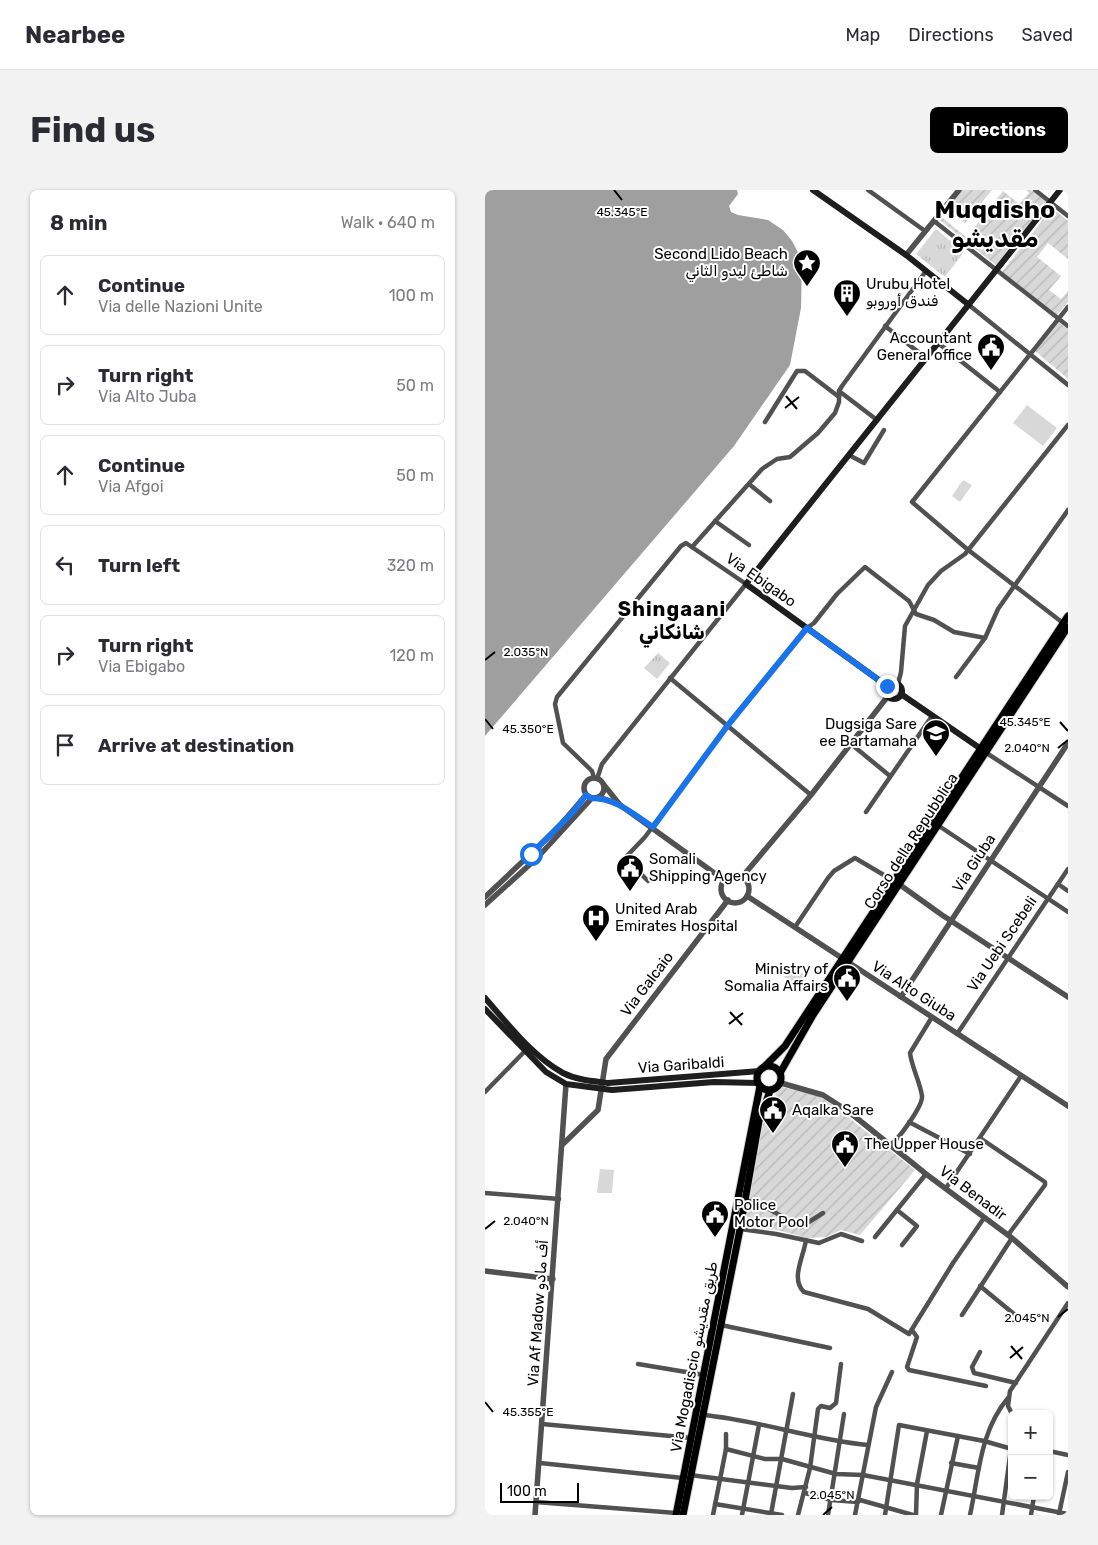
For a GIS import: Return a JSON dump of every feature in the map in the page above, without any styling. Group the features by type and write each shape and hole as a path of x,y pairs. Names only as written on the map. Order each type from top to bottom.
{"highway":[{"path":"845,960 795,1044 780,1073 781,1083 777,1088 770,1091 759,1085 757,1077 762,1069 785,1046 845,960 982,750 1067,626 1068,616"},
{"path":"762,1069 775,1068 780,1073"},
{"name":"Via Mogadiscio طريق مقديشو","path":"678,1514 687,1477 741,1200 759,1085"},
{"name":"Via Mogadiscio طريق مقديشو","path":"687,1477 704,1375 721,1325 720,1310 740,1229 741,1200 759,1121 770,1091"}],"main road":[{"path":"813,190 906,255 969,304"},
{"path":"745,584 1060,190"},
{"name":"Via Ebigabo","path":"745,584 887,686"},
{"path":"890,683 898,684 901,687 901,694 895,698 888,696 887,686 890,683"},
{"path":"901,694 982,750"},
{"path":"485,998 538,1059 546,1072 566,1084 602,1086"},
{"path":"485,1009 524,1052 565,1074 602,1086"},
{"name":"Via Garibaldi","path":"602,1086 762,1069"},
{"name":"Via Garibaldi","path":"602,1086 629,1089 714,1082 759,1085"}],"street":[{"path":"868,190 925,231"},
{"path":"906,255 959,190"},
{"path":"1035,190 1068,216"},
{"path":"934,221 1068,326"},
{"path":"620,805 595,778 592,771 563,743 555,704 557,697 681,546 686,543 693,547 769,464 777,459 790,457 811,440 835,413 839,391 926,271"},
{"path":"969,304 1068,385"},
{"path":"1067,626 1015,584 967,549 912,502 1068,307"},
{"path":"885,326 926,358"},
{"path":"938,343 1000,392"},
{"path":"765,422 797,371 805,371 839,397"},
{"path":"839,391 877,420"},
{"path":"898,684 901,672 904,632 913,609 936,576 959,560 1068,425"},
{"path":"849,455 864,463 884,430"},
{"path":"749,484 770,501"},
{"path":"956,677 985,638 994,616 1015,584 1068,510"},
{"path":"715,521 749,545"},
{"name":"Via Ebigabo","path":"693,547 745,584"},
{"path":"648,881 625,858 653,827 728,725 807,628 814,623 837,594 865,567 904,598 916,614 934,620 954,632 985,638"},
{"path":"589,797 584,784 595,778 602,764 745,584"},
{"path":"669,678 811,795"},
{"path":"743,877 811,795 888,696"},
{"path":"866,812 932,716"},
{"name":"Via Giuba","path":"901,997 1068,743"},
{"path":"851,744 890,776"},
{"path":"982,750 1068,806"},
{"path":"599,797 603,792 603,785"},
{"path":"485,905 537,858 589,797"},
{"path":"485,897 589,797 599,797 620,805 724,880"},
{"path":"935,823 1068,912"},
{"path":"795,927 834,871 855,858 897,883 951,921 1068,997"},
{"name":"Via Uebi Scebeli","path":"957,1034 1068,869"},
{"path":"731,876 743,877 748,886 747,896 740,902 728,900 721,889 724,880 731,876"},
{"path":"1058,884 1068,890"},
{"name":"Via Alto Giuba","path":"747,896 1068,1106"},
{"name":"Via Galcaio","path":"563,1144 597,1110 606,1059 728,900"},
{"path":"890,1145 895,1142 909,1122 922,1098 910,1053 932,1017"},
{"path":"485,1092 524,1052"},
{"path":"946,1188 1021,1076"},
{"name":"Via Benadir","path":"781,1083 823,1095 833,1100 926,1174 1010,1237 1068,1287"},
{"name":"Via Af Madow أف مادو","path":"535,1515 566,1084"},
{"path":"909,1122 970,1154"},
{"path":"962,1314 1045,1185 1045,1182 980,1138"},
{"path":"875,1236 926,1174"},
{"path":"485,1193 559,1199"},
{"path":"741,1200 758,1204 801,1227 823,1213"},
{"path":"897,1210 917,1226 902,1245"},
{"path":"807,1240 797,1280 798,1286 804,1292 868,1309 909,1334 984,1218"},
{"path":"740,1229 823,1242 841,1234 862,1241"},
{"path":"485,1271 553,1279"},
{"path":"980,1286 1014,1314"},
{"path":"970,1515 984,1441 998,1410 1008,1398 1068,1303"},
{"path":"721,1325 830,1348"},
{"path":"912,1330 917,1337 907,1367 909,1370 986,1386"},
{"path":"979,1352 973,1367 974,1373 1016,1383"},
{"path":"637,1364 704,1375"},
{"path":"798,1515 810,1468 819,1409 821,1406 830,1408 836,1403 841,1364"},
{"path":"855,1515 876,1407 892,1372"},
{"path":"771,1514 778,1486 793,1394"},
{"path":"1008,1398 1010,1410"},
{"path":"699,1414 840,1442 868,1444"},
{"path":"828,1515 844,1414"},
{"path":"542,1424 692,1438"},
{"path":"742,1515 759,1425"},
{"path":"885,1515 899,1425 984,1441 1008,1448"},
{"path":"805,1493 831,1500 858,1502 860,1500 875,1503 886,1508 914,1515 917,1484 927,1431"},
{"path":"713,1515 726,1449 726,1434"},
{"path":"941,1515 945,1489 958,1436"},
{"path":"726,1449 765,1459 782,1459 836,1474 863,1475 917,1484 1059,1514 1068,1514"},
{"path":"1053,1452 1068,1456"},
{"path":"951,1462 979,1468"},
{"path":"540,1463 778,1486 806,1487"},
{"path":"1059,1514 1068,1472"},
{"path":"1002,1515 1008,1483"},
{"path":"1031,1515 1034,1500"},
{"path":"536,1502 678,1514"},
{"path":"715,1504 782,1515"}],"green space":[{"path":"958,190 992,190 965,223 952,213 957,206 951,201 939,215 982,250 989,240 974,228 1003,191 1019,204 1029,193 1026,190 1031,190 1047,202 997,266 936,217"},
{"path":"1052,208 1068,221 1068,259 1048,243 1037,257 1061,276 1049,290 1061,299 1068,291 1068,302 1057,315 1002,272"},
{"path":"936,229 964,252 945,277 916,254"},
{"path":"1058,321 1068,329 1068,379 1035,351"},
{"path":"1027,405 1057,428 1043,446 1013,423"},
{"path":"963,480 972,485 960,502 952,496"},
{"path":"658,653 670,663 657,679 644,668"},
{"path":"790,967 807,976 799,988 784,977"},
{"path":"782,1087 816,1095 826,1100 915,1170 860,1235 841,1230 826,1237 807,1238 777,1230 744,1227 752,1173 761,1131 774,1097"},
{"path":"600,1169 614,1170 612,1193 597,1193"}],"shaded area":[{"path":"485,190 737,190 738,194 729,206 731,212 768,220 783,230 792,241 802,260 801,308 790,365 734,446 485,736"}],"place":[{"name":"Second Lido Beach شاطئ ليدو الثاني","path":"807,287"},
{"name":"Urubu Hotel فندق أوروبو","path":"847,317"},
{"name":"Accountant General office","path":"991,371"},
{"name":"Dugsiga Sare ee Bartamaha","path":"936,757"},
{"name":"Somali Shipping Agency","path":"630,892"},
{"name":"United Arab Emirates Hospital","path":"596,942"},
{"name":"Ministry of Somalia Affairs","path":"847,1002"},
{"name":"Aqalka Sare","path":"773,1134"},
{"name":"The Upper House","path":"845,1168"},
{"name":"Police Motor Pool","path":"715,1238"}],"district":[{"name":"Muqdisho مقديشو","path":"995,224"},
{"name":"Shingaani شانكاني","path":"672,620"}],"route":[{"path":"531,854 574,811 586,795 591,798 599,797 620,805 653,827 728,725 807,628 887,686"}]}
